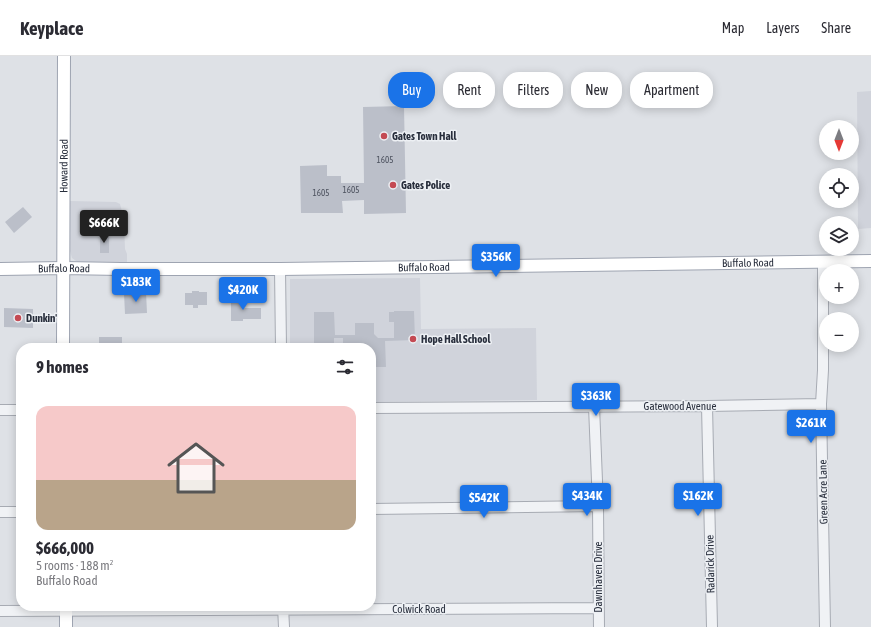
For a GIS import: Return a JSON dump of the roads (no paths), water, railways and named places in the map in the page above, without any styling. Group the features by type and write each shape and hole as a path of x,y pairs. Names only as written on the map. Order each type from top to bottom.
{"main road":[{"name":"Howard Road","path":"63,343 64,56"},
{"name":"Buffalo Road","path":"0,269 280,269 871,261"},
{"path":"66,611 66,627"}],"street":[{"name":"Green Acre Lane","path":"823,262 823,370 821,404 826,627"},
{"path":"280,269 281,343"},
{"name":"Gatewood Avenue","path":"376,408 821,404"},
{"name":"Dawnhaven Drive","path":"594,406 598,506 599,627"},
{"name":"Radarick Drive","path":"707,406 712,627"},
{"path":"0,410 16,410"},
{"path":"376,509 598,506"},
{"path":"0,512 16,512"},
{"name":"Colwick Road","path":"376,608 598,608"},
{"name":"Colwick Road","path":"0,611 16,610"},
{"path":"283,611 284,627"}],"place":[{"name":"Gates Town Hall","path":"384,136"},
{"name":"Gates Police","path":"393,185"},
{"name":"Dunkin'","path":"18,318"},
{"name":"Hope Hall School","path":"413,339"}]}
